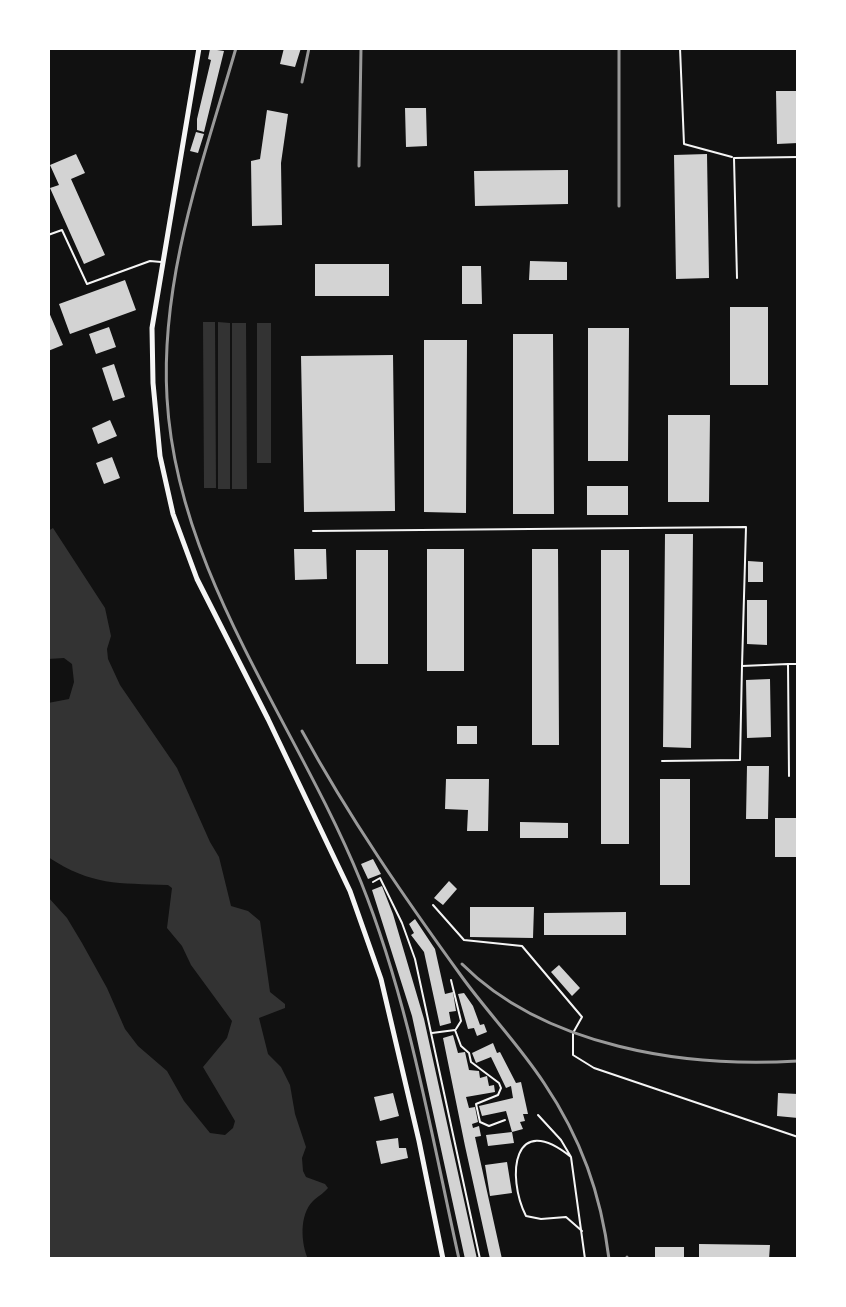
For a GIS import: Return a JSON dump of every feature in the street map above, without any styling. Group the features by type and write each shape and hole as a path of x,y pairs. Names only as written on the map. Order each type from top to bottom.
{"street":[{"path":"199,48 152,328 153,383 160,456 173,514 197,579 350,891 381,979 443,1259"}],"lane":[{"path":"680,48 684,144 734,158 798,157"},
{"path":"734,158 737,278"},
{"path":"48,235 62,230 87,284 150,261 162,262"},
{"path":"313,531 746,527 740,760 662,761"},
{"path":"788,664 789,776"},
{"path":"742,666 798,664"},
{"path":"373,882 380,878 415,959 480,1259"},
{"path":"433,905 464,940 522,946 582,1017 573,1033 573,1055 594,1068 798,1137"},
{"path":"431,1033 460,1027 451,980"},
{"path":"455,1030 471,1062 496,1080 501,1088 498,1095 476,1104 480,1122 492,1126 505,1120"},
{"path":"538,1115 561,1140 571,1157 585,1259"},
{"path":"571,1157 546,1141 535,1138 527,1142 521,1149 518,1188 526,1216 541,1219 566,1217 582,1231"}],"shaded area":[{"path":"203,322 215,322 216,488 204,488"},
{"path":"218,322 230,323 230,489 218,489"},
{"path":"232,323 246,323 247,489 232,489"},
{"path":"257,323 271,323 271,463 257,463"},
{"path":"53,528 105,608 111,636 108,659 120,685 177,768 219,857 231,906 248,911 260,921 270,992 285,1004 285,1008 259,1018 268,1054 281,1067 290,1085 295,1114 306,1147 302,1158 303,1171 306,1177 328,1188 308,1207 303,1221 308,1259 48,1259 48,897 67,918 82,943 125,1029 138,1046 167,1071 184,1101 210,1133 225,1135 233,1128 235,1121 203,1067 227,1038 232,1021 167,928 172,888 168,885 120,883 92,878 48,857 48,703 69,699 74,682 72,664 64,658 48,659 48,531"}],"building":[{"path":"284,48 301,48 295,67 280,64"},
{"path":"210,49 224,51 204,132 197,130 197,119 211,60 208,59"},
{"path":"776,91 798,91 798,143 777,144"},
{"path":"405,108 426,108 427,146 406,147"},
{"path":"267,110 288,114 281,163 282,225 252,226 251,161 260,159"},
{"path":"196,132 204,134 198,153 190,151"},
{"path":"76,154 85,173 71,179 105,255 84,264 50,188 59,185 50,165"},
{"path":"707,154 709,278 676,279 674,155"},
{"path":"568,170 568,204 475,206 474,171"},
{"path":"530,261 567,262 567,280 529,280"},
{"path":"315,264 389,264 389,296 315,296"},
{"path":"462,266 481,266 482,304 462,304"},
{"path":"125,280 136,310 70,334 59,304"},
{"path":"730,307 768,307 768,385 730,385"},
{"path":"48,310 63,345 48,351"},
{"path":"109,327 116,347 96,354 89,334"},
{"path":"588,328 629,328 628,461 588,461"},
{"path":"513,334 553,334 554,514 513,514"},
{"path":"424,340 467,340 466,513 424,512"},
{"path":"393,355 395,511 304,512 301,356"},
{"path":"114,364 125,397 113,401 102,368"},
{"path":"668,415 710,415 709,502 668,502"},
{"path":"110,420 117,436 98,444 92,428"},
{"path":"112,457 120,478 104,484 96,463"},
{"path":"587,486 628,486 628,515 587,515"},
{"path":"665,534 693,534 691,748 663,747"},
{"path":"294,549 326,549 327,579 295,580"},
{"path":"427,549 464,549 464,671 427,671"},
{"path":"532,549 558,549 559,745 532,745"},
{"path":"356,550 388,550 388,664 356,664"},
{"path":"601,550 629,550 629,844 601,844"},
{"path":"748,561 763,562 763,582 748,582"},
{"path":"747,600 767,600 767,645 747,644"},
{"path":"770,679 771,737 747,738 746,680"},
{"path":"457,726 477,726 477,744 457,744"},
{"path":"747,766 769,766 768,819 746,819"},
{"path":"446,779 489,779 488,831 467,831 468,810 445,809"},
{"path":"660,779 690,779 690,885 660,885"},
{"path":"775,818 798,818 798,857 775,857"},
{"path":"520,822 568,823 568,838 520,838"},
{"path":"373,859 381,874 368,879 361,864"},
{"path":"449,881 457,889 443,905 434,898"},
{"path":"382,886 424,1019 477,1259 465,1259 412,1016 372,890"},
{"path":"470,907 534,907 533,938 470,937"},
{"path":"626,912 626,935 544,935 544,913"},
{"path":"415,919 435,949 445,994 453,992 456,1011 449,1012 451,1023 440,1026 424,952 411,935 414,933 409,924"},
{"path":"559,965 580,988 572,996 551,972"},
{"path":"464,993 480,1025 484,1024 487,1032 477,1036 474,1028 468,1029 458,994"},
{"path":"453,1035 458,1053 465,1052 469,1070 479,1071 480,1078 487,1076 489,1086 494,1085 495,1092 466,1097 469,1108 475,1107 478,1122 472,1124 473,1128 479,1126 481,1136 475,1137 502,1259 490,1259 465,1146 443,1038"},
{"path":"493,1043 516,1083 521,1082 528,1114 523,1114 525,1121 520,1122 523,1129 512,1132 506,1111 482,1116 479,1106 513,1098 511,1086 506,1088 491,1057 476,1063 472,1053"},
{"path":"393,1093 399,1116 380,1121 374,1097"},
{"path":"778,1093 798,1094 798,1118 777,1116"},
{"path":"512,1132 514,1143 488,1146 486,1135"},
{"path":"398,1138 399,1148 406,1148 408,1158 381,1164 376,1141"},
{"path":"507,1162 512,1193 490,1196 485,1165"},
{"path":"699,1244 770,1245 769,1259 699,1259"},
{"path":"655,1247 684,1247 684,1259 655,1259"}],"railway":[{"path":"236,48 186,221 170,309 167,398 176,463 192,526 216,587 334,823 378,927 418,1068 459,1259"},
{"path":"302,82 309,48"},
{"path":"359,166 361,48"},
{"path":"619,48 619,206"},
{"path":"302,731 398,887 462,977 535,1069 557,1104 579,1146 595,1189 609,1259"},
{"path":"462,964 496,992 534,1015 575,1033 619,1046 710,1060 798,1061"}]}
